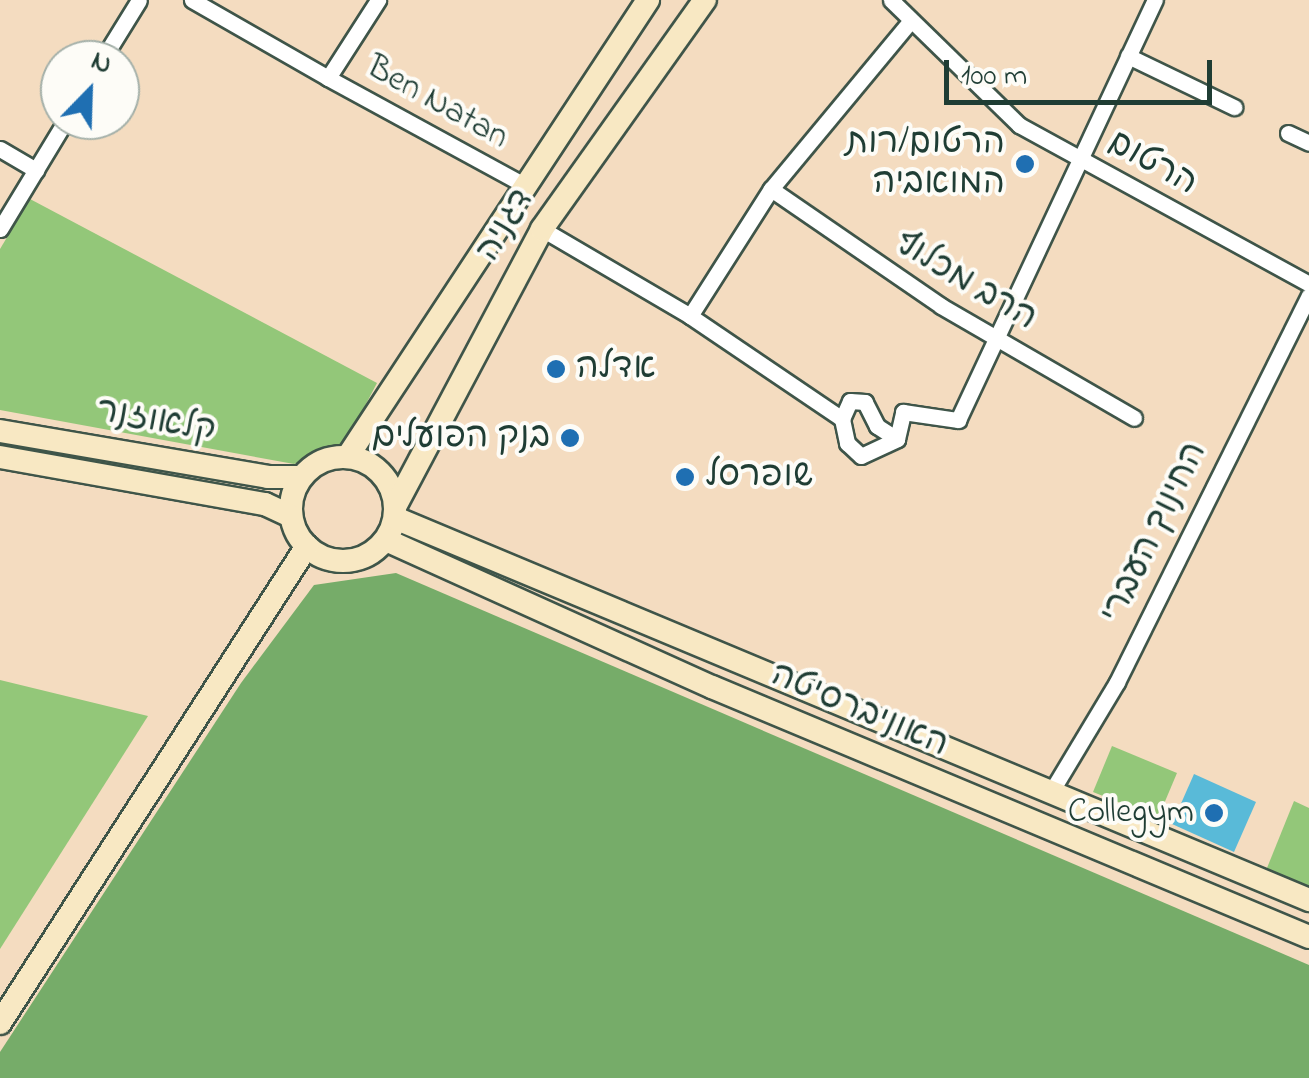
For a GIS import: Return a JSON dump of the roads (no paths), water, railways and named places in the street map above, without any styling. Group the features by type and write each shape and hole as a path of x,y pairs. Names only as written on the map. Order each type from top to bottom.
{"street":[{"path":"114,40 139,0"},
{"name":"Ben Natan","path":"192,0 516,181"},
{"name":"Ben Natan","path":"328,78 378,0"},
{"name":"דגניה","path":"348,456 648,0"},
{"name":"דגניה","path":"392,521 542,228 705,0"},
{"name":"הרטום","path":"891,0 908,24 1019,125 1309,284"},
{"path":"897,438 903,412 958,420 1155,0"},
{"path":"690,316 771,188 908,24"},
{"path":"1128,56 1234,107"},
{"path":"1288,133 1309,143"},
{"path":"0,229 54,140"},
{"path":"0,149 36,170"},
{"name":"הרב מכלוף","path":"771,188 995,336 1134,418"},
{"path":"542,228 690,316 842,419"},
{"name":"החינוך העברי","path":"1051,792 1117,682 1309,296"},
{"path":"850,401 865,402 878,426 897,438 861,456 847,443 842,419 850,401"},
{"name":"קלאוזנר","path":"0,431 268,477 301,477"},
{"name":"קלאוזנר","path":"0,456 265,504 291,516"},
{"path":"348,456 381,472 392,521 358,559 340,561 307,546 291,516 301,477 330,458 348,456"},
{"name":"האוניברסיטה","path":"392,521 1309,900"},
{"name":"האוניברסיטה","path":"392,521 712,687 1309,937"},
{"path":"0,1024 307,546"}],"water":[{"name":"Collegym","path":"1194,774 1256,802 1234,852 1172,824"}],"place":[{"name":"הרטום/רות המואביה","path":"1025,164"},
{"name":"אדלה","path":"556,369"},
{"name":"בנק הפועלים","path":"570,438"},
{"name":"שופרסל","path":"685,477"},
{"name":"Collegym","path":"1214,813"}]}
